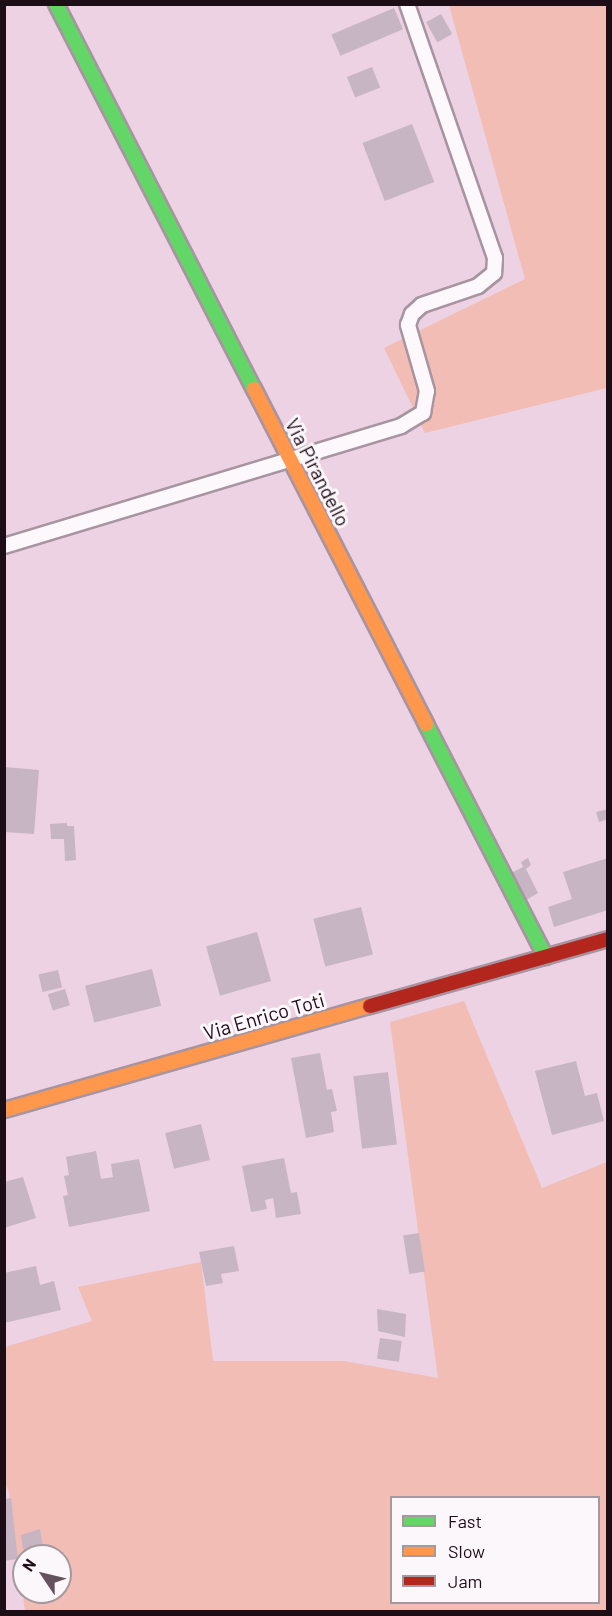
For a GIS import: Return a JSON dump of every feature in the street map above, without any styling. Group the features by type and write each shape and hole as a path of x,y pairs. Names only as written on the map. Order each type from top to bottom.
{"street":[{"name":"Via Pirandello","path":"56,4 290,460 540,958"},
{"name":"Via Enrico Toti","path":"4,1110 608,939"}],"lane":[{"path":"4,546 401,426 423,413 427,391 408,325 412,314 422,305 478,286 494,273 495,258 407,4"}],"shaded area":[{"path":"449,5 607,5 607,388 425,433 384,348 525,279"},
{"path":"464,1001 542,1188 607,1162 607,1611 25,1611 24,1604 72,1604 72,1544 16,1544 9,1492 5,1483 5,1347 92,1321 78,1287 201,1262 213,1361 344,1361 438,1378 390,1022"}],"building":[{"path":"394,8 403,29 340,56 331,35"},
{"path":"441,14 452,34 437,42 426,22"},
{"path":"372,67 380,87 355,98 347,77"},
{"path":"412,124 434,182 385,201 363,143"},
{"path":"4,767 39,770 34,834 4,832"},
{"path":"608,809 608,819 599,822 596,812"},
{"path":"67,823 67,826 74,826 76,860 65,861 64,839 51,839 50,824"},
{"path":"528,858 531,865 526,869 538,893 523,902 507,875 523,867 521,862"},
{"path":"608,858 608,910 554,927 548,907 572,899 563,872"},
{"path":"361,907 373,955 325,966 313,919"},
{"path":"257,932 271,981 220,996 206,947"},
{"path":"152,969 161,1006 94,1023 85,986"},
{"path":"58,970 62,988 43,992 39,974"},
{"path":"65,989 70,1005 53,1011 48,994"},
{"path":"320,1053 327,1090 332,1089 337,1111 331,1112 334,1132 306,1138 291,1058"},
{"path":"576,1061 585,1096 597,1093 604,1121 552,1135 535,1071"},
{"path":"388,1072 397,1144 362,1149 353,1076"},
{"path":"201,1124 210,1160 174,1169 165,1133"},
{"path":"96,1151 101,1179 113,1177 111,1164 139,1159 150,1211 69,1227 63,1196 68,1195 64,1176 69,1175 66,1157"},
{"path":"284,1158 291,1193 297,1192 301,1214 276,1218 273,1198 265,1200 267,1209 251,1212 242,1166"},
{"path":"23,1177 36,1218 4,1228 4,1182"},
{"path":"419,1233 425,1272 409,1274 403,1236"},
{"path":"234,1246 239,1271 221,1274 223,1283 206,1286 199,1252"},
{"path":"36,1266 40,1285 54,1281 61,1310 4,1323 4,1273"},
{"path":"377,1309 406,1314 405,1337 378,1331"},
{"path":"380,1338 402,1341 399,1362 377,1359"},
{"path":"11,1498 16,1544 12,1544 12,1560 4,1561 4,1499"},
{"path":"40,1529 42,1544 22,1544 21,1535"}],"traffic: fast":[{"path":"56,4 254,389"},
{"path":"426,724 546,957"}],"traffic: slow":[{"path":"254,389 426,724"},
{"path":"4,1110 370,1006"}],"traffic: jam":[{"path":"370,1006 608,939"}]}
